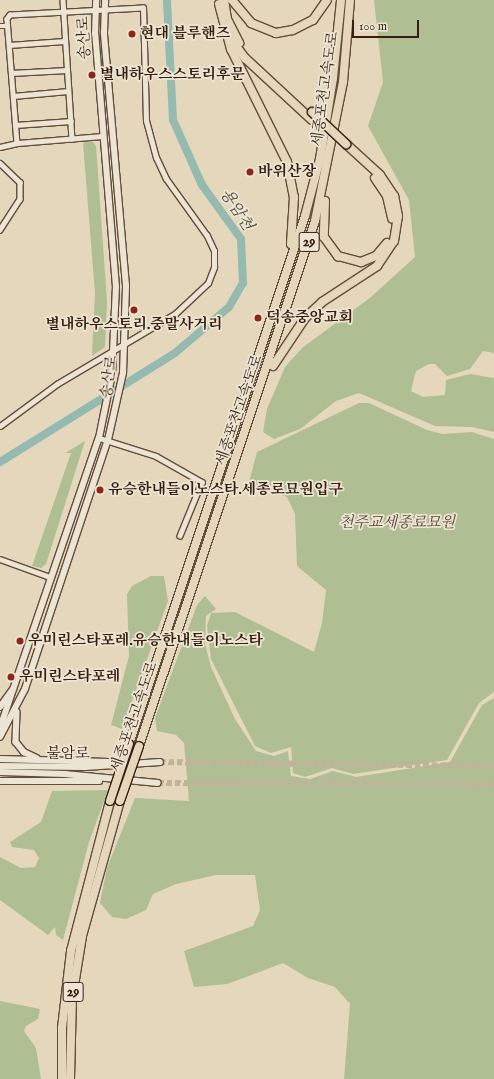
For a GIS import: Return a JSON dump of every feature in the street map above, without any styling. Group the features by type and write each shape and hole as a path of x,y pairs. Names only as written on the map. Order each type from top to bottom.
{"highway":[{"path":"232,0 251,23 276,33 293,30 313,20 327,0"},
{"name":"세종포천고속도로","path":"62,1075 66,991 110,801 285,278 320,159 342,0"},
{"name":"세종포천고속도로","path":"70,1079 72,998 85,906 265,378 326,179 343,82 350,0"},
{"path":"221,1 231,49 266,113 287,162 294,214 285,278"},
{"path":"221,1 227,19 247,55 346,148 379,183 391,209 389,238 373,258 348,261 329,247 322,229 326,179"},
{"path":"265,378 305,318 322,302 377,266 394,241 398,216 394,196 380,175 346,148"}],"street":[{"path":"63,0 62,11 72,139"},
{"name":"송산로","path":"0,728 50,576 99,438 114,358 116,287 103,136 95,10 96,0"},
{"name":"송산로","path":"0,736 17,709 108,440 115,416 125,353 126,286 104,10 105,0"},
{"path":"0,426 57,384 166,321 195,297 208,283 214,267 214,251 156,158 146,121 143,8 62,11 10,15 8,26 9,45 17,143"},
{"path":"0,26 8,26"},
{"path":"9,45 64,41"},
{"path":"11,74 67,70"},
{"path":"13,96 68,91"},
{"path":"15,125 71,121"},
{"path":"0,147 17,143 103,136"},
{"path":"0,163 20,182 20,199 0,230"},
{"path":"99,438 156,456 202,482 180,536"},
{"path":"0,559 50,576"},
{"path":"0,707 14,687"},
{"path":"17,709 16,742 24,752 43,760"},
{"path":"0,759 136,763"},
{"name":"불암로","path":"0,766 65,767 160,762"},
{"name":"불암로","path":"0,772 65,774 158,783"},
{"path":"1,782 126,780"}],"green space":[{"path":"374,0 494,0 494,353 483,351 470,369 447,376 435,364 429,364 416,371 411,391 423,397 445,395 446,380 470,374 494,378 494,432 472,427 435,426 359,393 336,401 300,429 274,439 263,432 267,409 285,367 302,348 371,297 415,257 409,200 368,126 383,82"},
{"path":"92,141 96,146 107,301 105,347 92,356 95,293 83,143"},
{"name":"천주교세종료묘원","path":"359,403 369,403 427,430 442,434 472,432 494,439 494,692 479,703 447,760 353,774 332,768 305,777 293,773 291,747 271,753 255,746 211,659 207,626 211,613 235,612 314,652 322,623 326,590 297,566 295,514 287,497 249,482 257,452"},
{"path":"85,441 46,564 41,568 32,566 71,453 65,453"},
{"path":"151,576 164,576 168,601 122,729 111,725 129,656 127,594 132,586"},
{"path":"205,596 216,609 206,616 205,644 211,667 235,719 256,751 274,756 288,751 291,776 310,779 333,771 356,777 450,762 482,705 494,698 494,1079 344,1079 350,1004 335,987 308,978 283,963 227,984 194,987 184,951 253,926 260,910 255,875 216,875 176,884 153,894 146,910 126,919 112,917 100,903 107,868 135,798 189,801 184,743 176,735 157,731 155,718 197,605"},
{"path":"108,790 89,842 63,940 56,935 55,927 48,935 0,900 0,857 21,868 35,867 39,858 34,850 12,847 10,842 41,822 52,791"},
{"path":"0,1001 40,1009 38,1019 26,1026 24,1031 36,1048 41,1079 0,1079"}],"waterway":[{"name":"용암천","path":"0,462 175,353 229,307 243,283 241,239 202,185 173,120 167,0"}],"tunnel":[{"path":"160,762 494,766"},
{"path":"158,783 494,784"}],"place":[{"name":"현대 블루핸즈","path":"132,34"},
{"name":"별내하우스스토리후문","path":"92,75"},
{"name":"바위산장","path":"250,172"},
{"name":"별내하우스토리.중말사거리","path":"134,310"},
{"name":"덕송중앙교회","path":"258,318"},
{"name":"유승한내들이노스타.세종로묘원입구","path":"100,490"},
{"name":"우미린스타포레.유승한내들이노스타","path":"20,641"},
{"name":"우미린스타포레","path":"11,677"}]}
